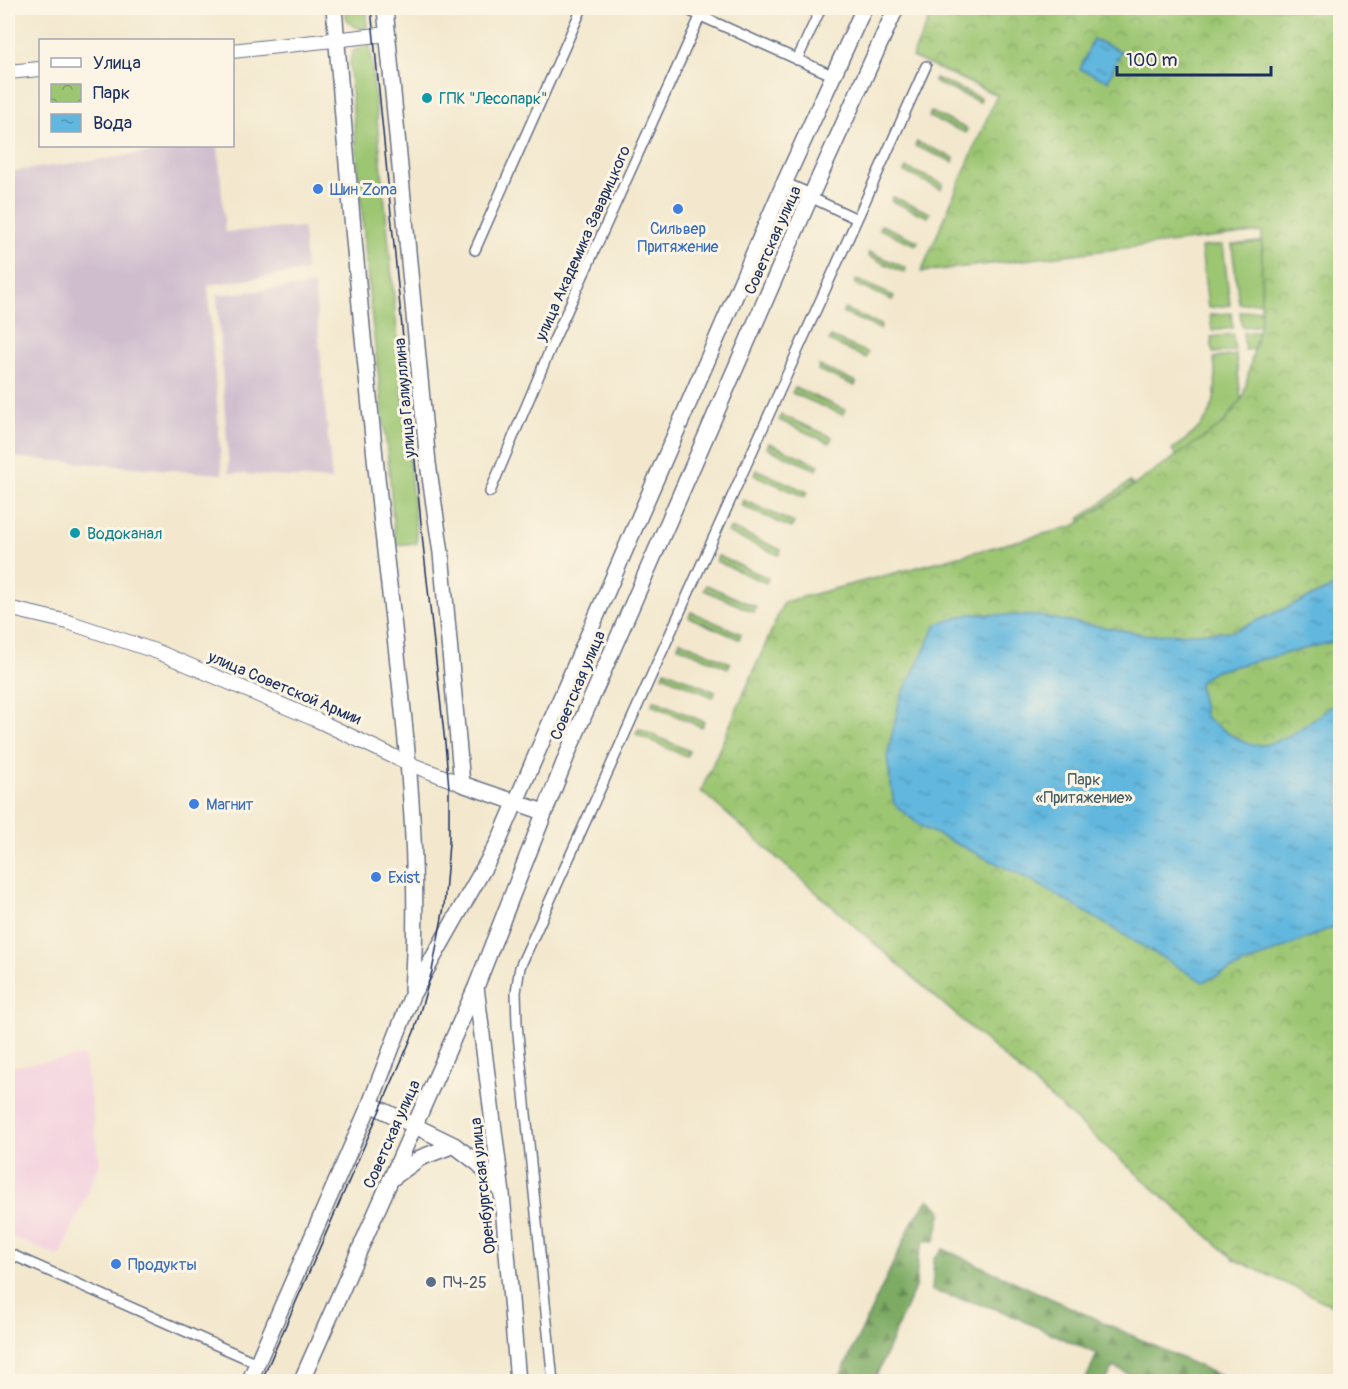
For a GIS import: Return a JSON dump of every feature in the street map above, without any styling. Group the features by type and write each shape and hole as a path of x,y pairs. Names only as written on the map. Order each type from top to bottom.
{"main road":[{"name":"улица Галиуллина","path":"334,8 346,162 407,762"},
{"name":"улица Галиуллина","path":"385,8 427,452 441,553 462,784"},
{"name":"Советская улица","path":"249,1382 370,1104 412,994 498,843 783,185 864,8"},
{"name":"Советская улица","path":"302,1382 476,987 570,745 810,197 896,8"},
{"path":"234,51 388,34"},
{"path":"8,72 39,69"},
{"path":"783,185 810,197"},
{"name":"улица Советской Армии","path":"8,608 68,622 158,652 317,720 407,762 462,784 544,812"},
{"name":"Советская улица","path":"407,762 415,863 416,933 412,994"},
{"name":"Оренбургская улица","path":"476,987 502,1194 518,1382"},
{"path":"370,1104 454,1145 479,1164 502,1194"},
{"path":"390,1179 420,1158 454,1145"}],"street":[{"path":"476,250 582,8"},
{"path":"683,8 702,11 797,60 834,76"},
{"path":"797,60 821,8"},
{"name":"улица Академика Заварицкого","path":"490,492 554,340 702,11"},
{"path":"553,1382 517,1024 516,992 520,967 926,66"},
{"path":"810,197 856,219"},
{"path":"8,1253 257,1363"}],"shaded area":[{"path":"161,147 218,147 225,232 303,227 306,271 208,285 222,474 8,457 8,172 161,151"},
{"path":"314,285 332,480 229,473 217,295"},
{"path":"84,1056 100,1163 60,1257 8,1235 8,1067"}],"green space":[{"path":"344,8 367,8 365,29 350,23"},
{"name":"Парк «Притяжение»","path":"934,8 1340,8 1340,1309 1234,1259 701,791 784,602 1074,526 1223,424 1243,397 1261,319 1262,232 921,272 997,95 912,57"},
{"path":"370,45 417,543 395,545 351,89 350,61 353,51"},
{"path":"935,78 981,98 980,102 934,82"},
{"path":"931,112 967,129 966,133 929,117"},
{"path":"917,142 954,158 953,162 915,146"},
{"path":"906,168 943,184 941,189 904,172"},
{"path":"893,197 930,213 928,217 891,201"},
{"path":"881,225 918,241 916,245 879,229"},
{"path":"1276,240 1282,300 1239,304 1232,245"},
{"path":"1223,245 1230,305 1208,308 1201,247"},
{"path":"869,252 906,268 905,273 868,256"},
{"path":"857,280 894,296 892,300 855,284"},
{"path":"1282,307 1284,323 1242,327 1240,312"},
{"path":"844,309 881,325 880,329 843,313"},
{"path":"1231,313 1233,328 1212,331 1210,315"},
{"path":"1284,329 1286,346 1245,350 1243,333"},
{"path":"1233,334 1235,351 1213,353 1211,337"},
{"path":"831,337 868,353 866,358 829,341"},
{"path":"1236,355 1246,444 1192,480 1172,450 1197,430 1210,412 1215,389 1214,358"},
{"path":"819,366 856,382 855,386 818,370"},
{"path":"795,388 845,410 843,415 792,393"},
{"path":"781,415 832,437 830,443 779,420"},
{"path":"769,443 819,465 817,470 767,448"},
{"path":"757,470 807,492 805,497 755,475"},
{"path":"1130,482 1144,502 1083,522 1079,519"},
{"path":"743,500 794,523 791,528 741,505"},
{"path":"731,528 781,550 779,555 728,533"},
{"path":"718,556 768,578 766,583 716,561"},
{"path":"706,585 756,607 754,612 704,590"},
{"path":"691,612 741,634 739,639 689,617"},
{"path":"680,641 730,663 728,668 678,646"},
{"path":"665,670 715,692 713,697 663,675"},
{"path":"654,700 704,722 702,727 652,705"},
{"path":"639,729 689,751 687,757 636,734"},
{"path":"929,1199 942,1211 935,1241 924,1241 918,1257 916,1285 874,1381 838,1381 913,1221"},
{"path":"943,1249 1231,1381 1145,1381 1113,1367 1106,1381 1085,1381 1097,1354 997,1309 932,1291 934,1258"}],"water":[{"path":"1093,39 1121,51 1108,81 1080,69"},
{"path":"1340,584 1340,640 1216,671 1202,679 1199,684 1205,717 1226,732 1249,744 1272,743 1284,738 1340,700 1340,924 1203,982 1033,881 922,827 894,804 887,757 900,699 937,624 970,614 1037,616 1150,635 1234,631"}],"tram line":[{"path":"261,1382 414,1032 432,971 444,907 449,843 449,788 371,8"}],"place":[{"name":"ГПК \"Лесопарк\"","path":"427,98"},
{"name":"Шин Zona","path":"318,189"},
{"name":"Сильвер Притяжение","path":"678,209"},
{"name":"Водоканал","path":"75,533"},
{"name":"Магнит","path":"194,804"},
{"name":"Exist","path":"376,877"},
{"name":"Продукты","path":"116,1264"},
{"name":"ПЧ-25","path":"431,1282"}]}
